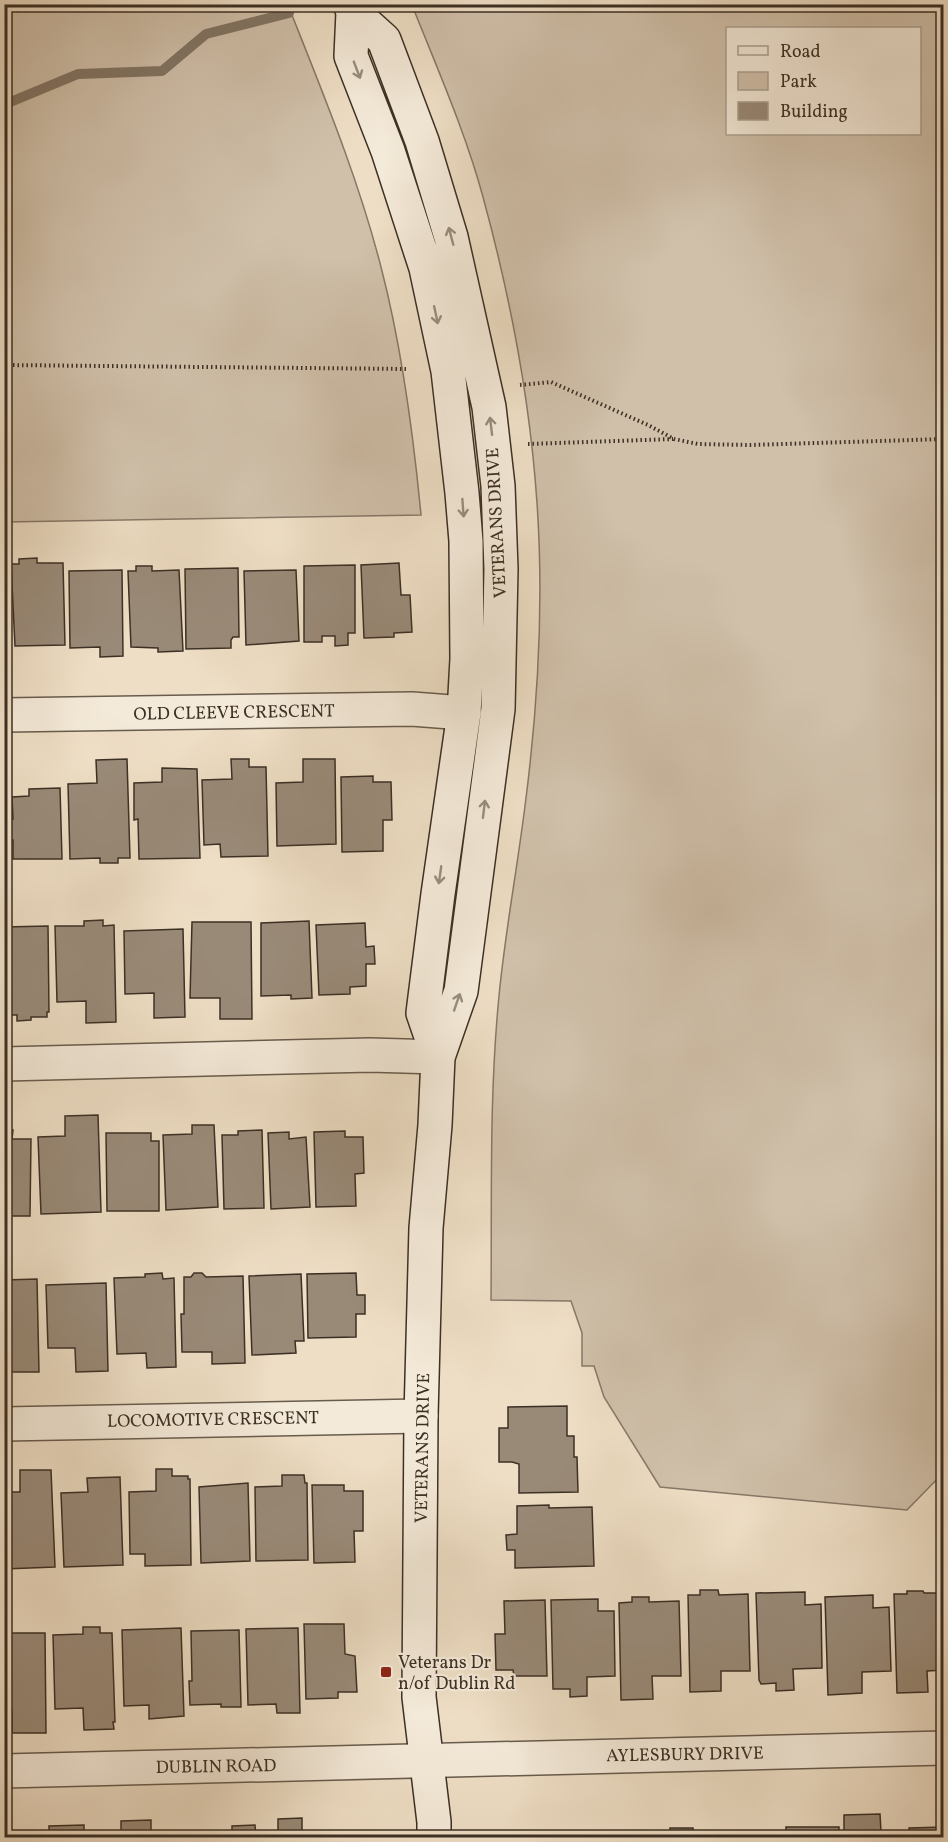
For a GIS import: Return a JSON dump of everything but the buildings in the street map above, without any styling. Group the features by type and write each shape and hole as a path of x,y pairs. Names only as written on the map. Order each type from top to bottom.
{"street":[{"name":"VETERANS DRIVE","path":"351,8 351,56 388,151 426,268 448,370 466,541 467,658 464,713 423,1013 438,1057"},
{"name":"VETERANS DRIVE","path":"351,8 384,40 422,141 448,226 474,332 489,407 498,486 501,569 498,709 460,992 438,1057 426,1228 419,1697 434,1838"},
{"name":"OLD CLEEVE CRESCENT","path":"4,716 412,709 464,713"},
{"path":"4,1064 370,1055 438,1057"},
{"name":"LOCOMOTIVE CRESCENT","path":"4,1424 422,1416"},
{"name":"AYLESBURY DRIVE","path":"427,1760 944,1748"},
{"name":"DUBLIN ROAD","path":"4,1771 427,1760"}],"path":[{"path":"4,364 407,369"},
{"path":"520,385 551,382 674,439"},
{"path":"528,444 674,439 698,444 751,445 944,439"}],"green space":[{"path":"4,5 288,5 362,200 381,267 406,390 421,515 5,522"},
{"path":"412,5 943,5 944,1472 907,1510 660,1487 604,1397 594,1366 582,1366 582,1333 571,1301 491,1300 492,1148 496,1034 504,949 530,768 540,617 539,541 534,464 518,348 483,197 450,100"}],"waterway":[{"path":"4,103 78,74 162,71 206,34 289,13"}],"place":[{"name":"Veterans Dr n/of Dublin Rd","path":"386,1672"}]}
